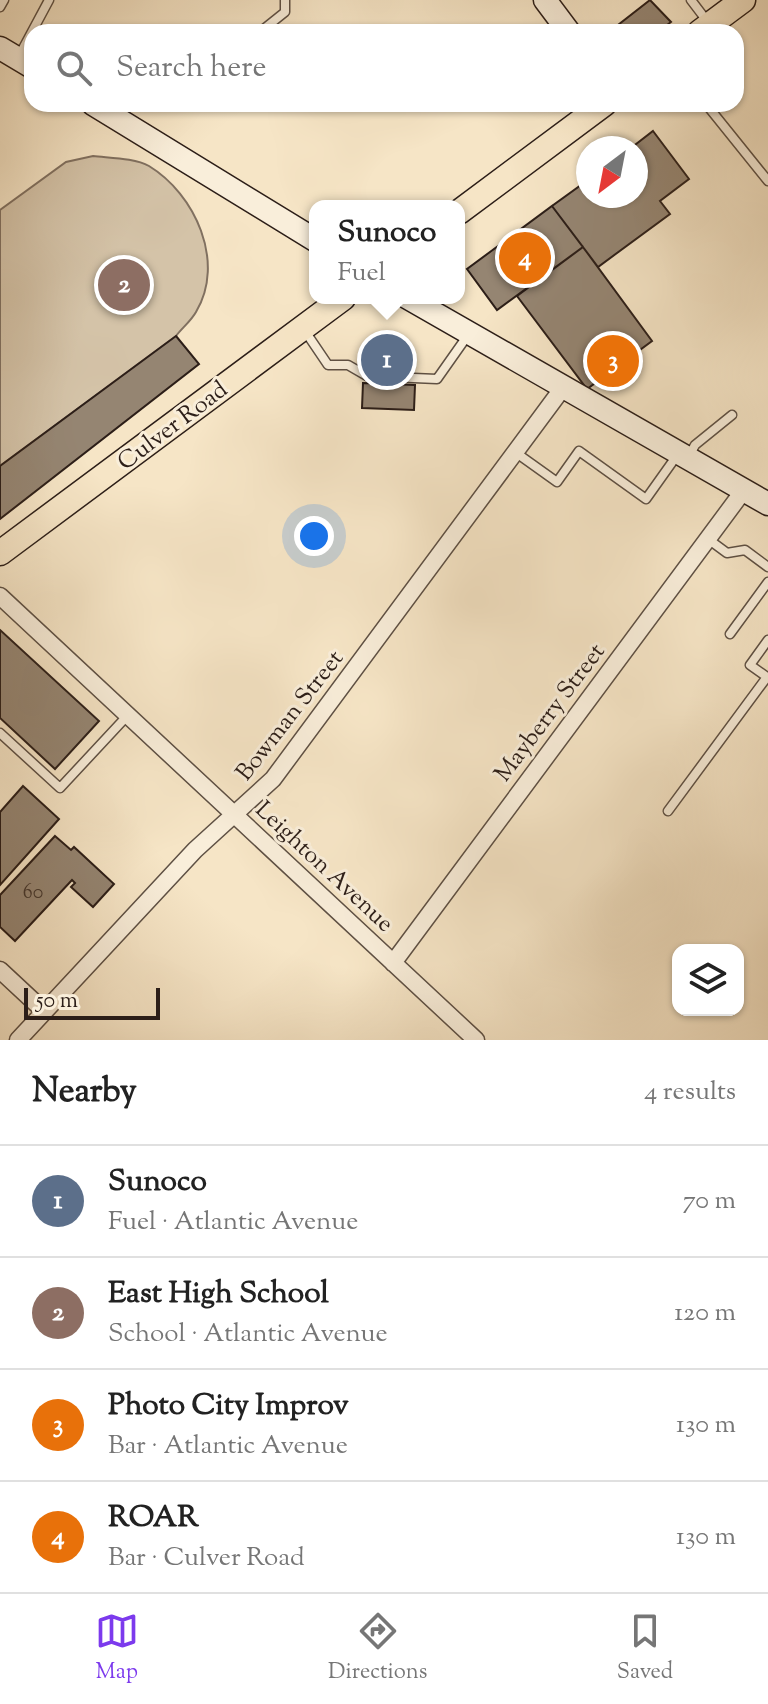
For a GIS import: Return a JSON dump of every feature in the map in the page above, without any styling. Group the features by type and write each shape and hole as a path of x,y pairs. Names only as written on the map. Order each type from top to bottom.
{"main road":[{"path":"545,0 563,24"},
{"path":"710,24 743,0"},
{"path":"106,112 309,236"},
{"path":"465,208 593,112"},
{"name":"Culver Road","path":"0,553 335,304"},
{"path":"418,304 562,389 768,504"}],"street":[{"name":"Bowman Street","path":"18,1040 195,850 236,816 273,779 562,389"},
{"name":"Mayberry Street","path":"393,963 744,490"},
{"name":"Leighton Avenue","path":"0,596 472,1039"},
{"path":"0,970 44,1011"}],"lane":[{"path":"0,7 4,0"},
{"path":"36,24 49,0"},
{"path":"270,24 285,12 285,0"},
{"path":"691,0 703,24"},
{"path":"712,112 768,181"},
{"path":"302,328 328,365 348,365 367,376 437,379 469,334"},
{"path":"515,452 557,482 579,451 646,499 683,456 732,415"},
{"path":"708,539 727,553 745,550 768,567"},
{"path":"730,634 768,582"},
{"path":"668,811 767,677 750,665 768,640"},
{"path":"0,733 60,788 128,715"}],"shaded area":[{"path":"93,156 143,163 165,178 180,194 192,211 206,251 208,272 204,293 194,315 176,336 0,466 0,210 66,162"}],"building":[{"path":"650,0 671,22 668,24 619,24"},
{"path":"653,131 689,179 660,201 670,214 598,267 552,206 576,189 576,208 648,208 647,136"},
{"path":"552,206 583,247 497,310 467,269"},
{"path":"583,247 652,341 587,389 517,296"},
{"path":"176,336 199,364 0,519 0,466"},
{"path":"372,350 403,350 402,371 372,370"},
{"path":"363,383 415,385 414,410 362,408"},
{"path":"0,630 99,721 55,769 0,718"},
{"path":"23,786 59,819 0,885 0,812"},
{"path":"55,836 71,850 74,847 114,884 93,907 71,887 75,883 72,880 15,941 0,927 0,895"}],"place":[{"name":"ROAR","path":"525,258"},
{"name":"East High School","path":"124,285"},
{"name":"Sunoco","path":"387,360"},
{"name":"Photo City Improv","path":"613,361"}]}
